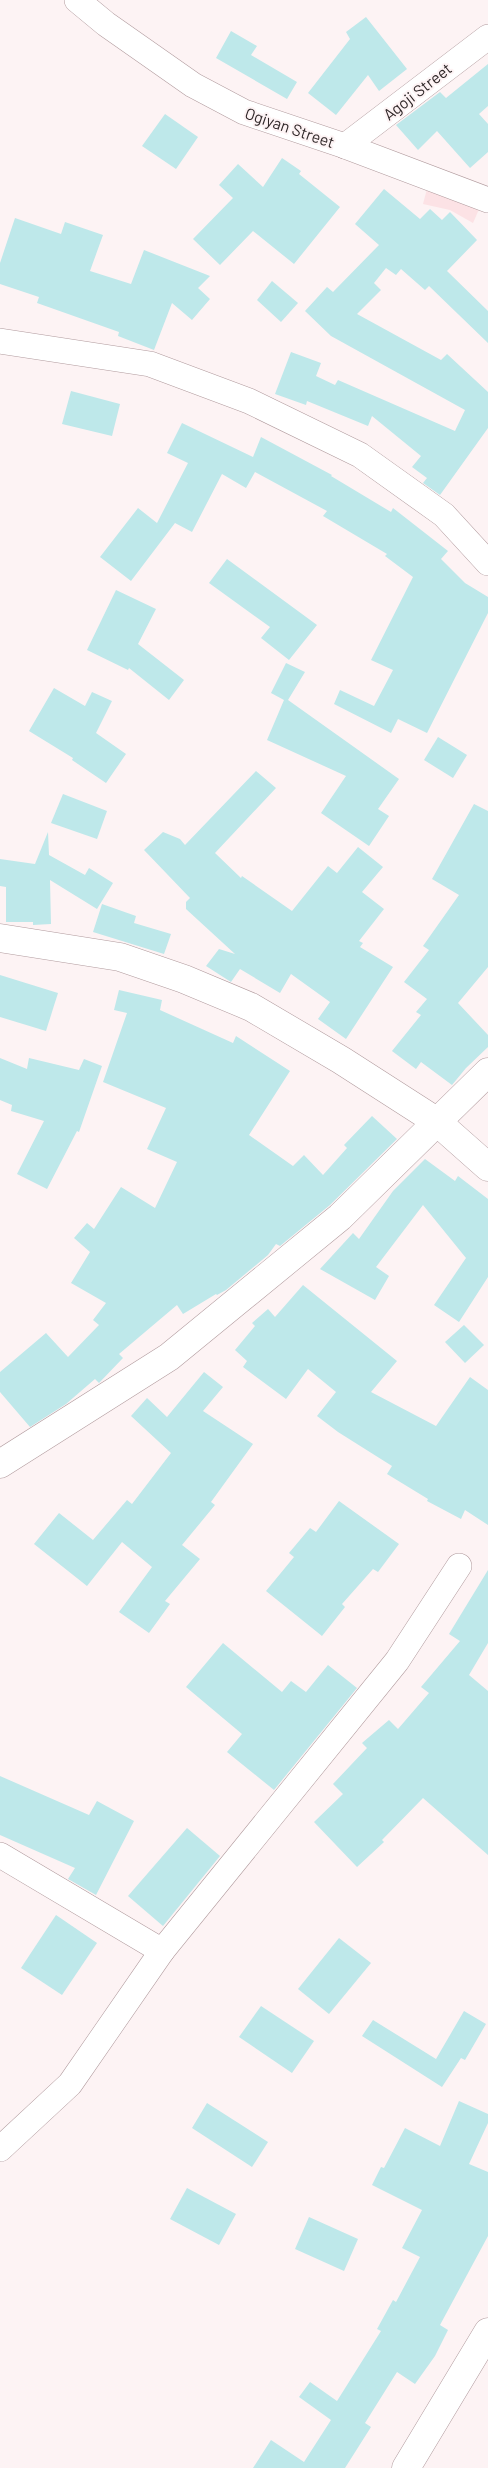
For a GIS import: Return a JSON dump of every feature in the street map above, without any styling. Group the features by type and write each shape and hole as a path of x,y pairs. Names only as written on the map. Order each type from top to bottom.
{"main road":[{"path":"0,938 120,957 184,979 251,1007 341,1060 436,1121 488,1167"},
{"path":"0,1464 169,1357 340,1217 488,1072"},
{"path":"406,2468 488,2332"}],"street":[{"name":"Ogiyan Street","path":"81,3 106,24 193,85 244,112 345,146 488,200"},
{"name":"Agoji Street","path":"345,146 488,36"},
{"path":"0,341 150,364 249,401 360,454 444,515 488,563"},
{"path":"0,2149 70,2084 162,1951 397,1661 459,1566"},
{"path":"0,1855 162,1951"}],"shaded area":[{"path":"427,189 480,207 473,223 450,210 423,204"}],"building":[{"path":"366,17 407,69 379,91 368,75 336,115 308,93 350,39 346,32"},
{"path":"231,31 257,46 251,55 297,82 287,99 216,58"},
{"path":"488,64 488,106 479,114 488,124 488,152 470,168 437,131 418,150 396,125 440,92 446,98"},
{"path":"165,114 198,137 176,169 142,146"},
{"path":"282,158 301,171 299,174 340,207 294,264 253,231 220,265 193,239 233,198 219,185 238,164 263,187"},
{"path":"384,189 420,219 430,209 442,220 450,212 477,240 447,271 488,311 488,343 429,286 425,290 401,269 396,275 386,268 374,283 381,290 357,314 441,360 447,354 488,392 488,428 440,495 423,483 427,478 412,467 421,456 372,416 368,426 307,401 306,405 275,394 291,352 321,363 316,376 335,385 338,380 455,431 465,410 331,336 305,311 327,287 333,292 379,245 355,224"},
{"path":"15,218 61,234 65,222 103,235 90,271 131,284 144,250 210,276 198,288 210,299 192,320 172,303 154,350 118,336 119,332 37,303 39,297 0,284 0,263"},
{"path":"272,281 298,303 281,322 257,300"},
{"path":"71,391 120,404 112,436 62,424"},
{"path":"182,423 253,457 261,437 332,475 391,512 393,508 448,551 441,559 465,583 488,597 488,613 427,733 398,719 391,733 334,704 340,690 374,706 393,670 371,660 413,577 385,556 387,554 323,516 327,511 255,472 246,488 222,474 192,532 175,523 131,581 100,557 138,508 157,523 188,463 167,453"},
{"path":"227,559 317,625 289,660 261,638 270,627 209,583"},
{"path":"116,590 156,609 138,644 184,680 169,700 129,668 128,670 87,650"},
{"path":"286,663 305,672 288,700 399,779 378,809 389,816 369,846 321,813 346,776 267,740 284,700 271,693"},
{"path":"54,688 85,706 92,692 112,701 96,733 126,754 106,783 72,760 73,758 29,731"},
{"path":"438,737 467,755 453,778 424,760"},
{"path":"256,771 276,788 215,853 241,878 242,876 292,911 328,866 337,873 358,847 383,867 362,892 384,909 359,941 363,943 360,947 393,967 346,1039 318,1019 330,1002 291,974 280,993 240,969 231,982 206,966 219,949 235,954 186,909 186,902 190,898 144,850 163,832 180,839 185,845"},
{"path":"63,794 107,811 97,839 51,823"},
{"path":"474,804 488,811 488,967 458,1003 488,1035 488,1047 466,1068 452,1085 421,1062 416,1069 392,1051 421,1015 416,1012 427,999 404,982 429,950 423,946 459,895 432,879"},
{"path":"48,832 49,855 85,875 89,868 113,883 97,909 50,880 51,924 33,925 33,922 6,922 6,887 0,886 0,859 35,864"},
{"path":"102,904 136,916 134,923 171,934 164,954 93,932"},
{"path":"0,975 58,993 46,1031 0,1017"},
{"path":"119,990 162,1000 160,1010 233,1043 236,1036 290,1071 249,1135 293,1166 304,1155 323,1175 347,1148 344,1145 372,1116 397,1139 330,1205 280,1246 276,1244 268,1255 226,1290 183,1314 177,1305 119,1354 123,1358 99,1383 95,1379 66,1404 30,1427 0,1392 0,1372 46,1333 68,1357 99,1325 93,1320 106,1303 71,1283 90,1252 74,1238 87,1223 94,1229 121,1187 155,1208 177,1162 147,1149 166,1108 103,1082 127,1013 114,1010"},
{"path":"0,1058 27,1069 29,1058 79,1070 84,1059 102,1066 79,1132 77,1131 47,1189 17,1174 44,1121 11,1111 12,1105 0,1100"},
{"path":"425,1159 455,1181 458,1176 488,1199 488,1277 459,1322 434,1305 466,1258 423,1205 376,1267 389,1276 375,1300 320,1269 353,1233 359,1239 393,1191"},
{"path":"303,1285 397,1361 371,1392 436,1426 470,1377 488,1390 488,1525 465,1510 461,1519 427,1501 428,1499 387,1474 392,1466 338,1432 317,1416 336,1392 308,1369 286,1399 243,1367 247,1361 235,1350 255,1326 252,1323 268,1309 275,1317"},
{"path":"464,1325 484,1345 465,1363 445,1342"},
{"path":"204,1372 223,1387 203,1411 253,1444 211,1502 215,1505 182,1545 200,1559 165,1601 170,1604 149,1633 119,1612 152,1567 122,1542 87,1586 34,1544 59,1513 93,1540 127,1500 132,1504 171,1453 131,1416 147,1398 167,1417"},
{"path":"339,1501 399,1544 378,1572 373,1569 342,1604 345,1607 322,1636 266,1591 294,1557 289,1553 310,1528 316,1532"},
{"path":"488,1570 488,1643 469,1675 488,1691 488,1855 423,1798 382,1840 384,1842 357,1867 314,1822 343,1794 333,1784 367,1748 362,1743 389,1720 398,1729 429,1693 421,1687 460,1641 449,1634"},
{"path":"223,1643 282,1692 291,1681 306,1692 328,1665 357,1688 274,1790 227,1752 242,1734 186,1687"},
{"path":"0,1776 89,1815 97,1801 134,1821 96,1895 68,1879 75,1868 0,1835"},
{"path":"187,1828 220,1856 163,1926 128,1896"},
{"path":"56,1915 97,1943 62,1995 21,1968"},
{"path":"339,1938 371,1963 329,2014 298,1989"},
{"path":"261,2006 314,2041 292,2073 239,2037"},
{"path":"464,2011 486,2024 465,2060 461,2058 442,2087 362,2036 373,2020 436,2059"},
{"path":"459,2101 488,2114 488,2123 469,2164 488,2172 488,2236 440,2325 448,2330 435,2356 415,2384 397,2372 365,2423 371,2427 345,2468 253,2468 271,2440 304,2462 331,2420 299,2397 310,2382 337,2401 381,2331 377,2329 393,2300 396,2302 420,2257 402,2248 422,2210 372,2185 381,2167 384,2168 405,2128 440,2146"},
{"path":"207,2103 268,2142 252,2167 192,2128"},
{"path":"187,2188 236,2214 219,2245 170,2219"},
{"path":"309,2217 358,2239 344,2271 295,2249"}]}
